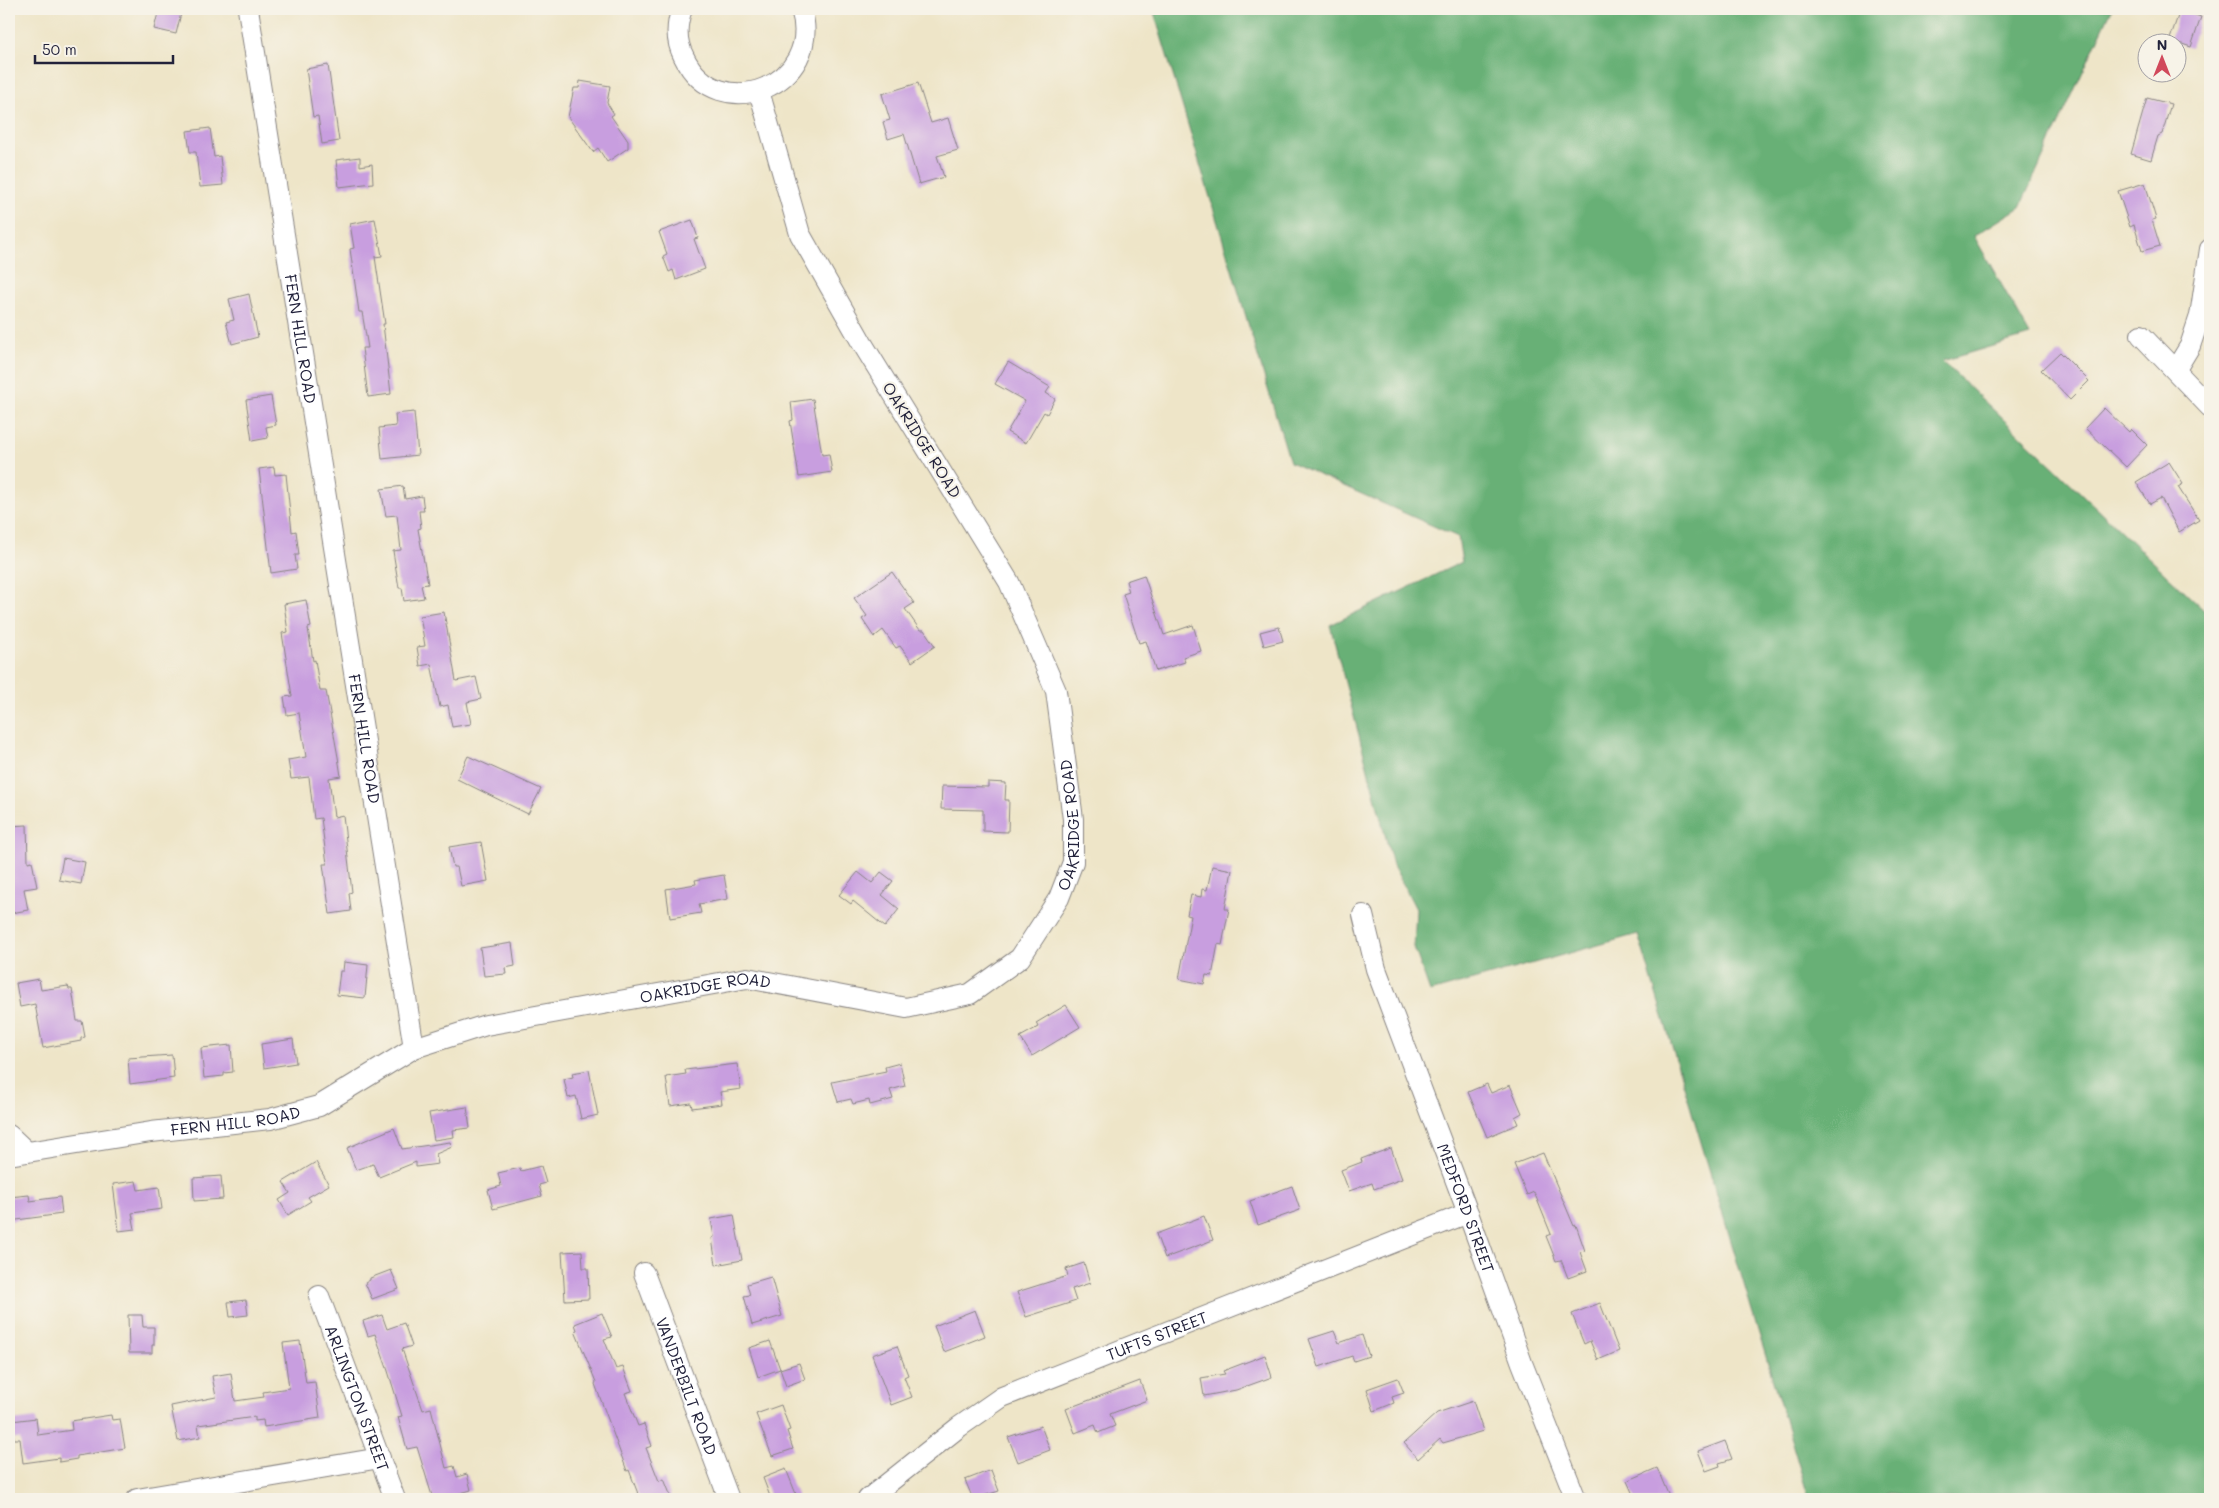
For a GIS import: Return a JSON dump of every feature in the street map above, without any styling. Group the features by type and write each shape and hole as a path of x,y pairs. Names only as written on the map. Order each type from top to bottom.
{"street":[{"name":"FERN HILL ROAD","path":"18,1154 151,1132 270,1119 319,1106 414,1048 248,9"},
{"path":"682,9 678,25 680,46 689,66 698,77 723,91 737,94 759,91 779,81 789,71 798,59 803,45 804,31 801,9"},
{"name":"OAKRIDGE ROAD","path":"414,1048 486,1025 746,978 906,1008 970,994 1020,958 1059,898 1073,862 1073,819 1056,690 1009,582 862,343 800,234 759,91"},
{"path":"2176,369 2190,346 2200,316 2210,249"},
{"path":"2141,335 2176,369 2210,407"},
{"name":"MEDFORD STREET","path":"1363,915 1376,969 1522,1363 1576,1499"},
{"path":"9,1135 18,1154"},
{"name":"TUFTS STREET","path":"868,1499 959,1427 1002,1397 1468,1213"},
{"name":"VANDERBILT ROAD","path":"644,1274 729,1499"},
{"name":"ARLINGTON STREET","path":"319,1296 395,1499"},
{"path":"137,1499 380,1458"}],"green space":[{"path":"1153,9 2112,9 2020,207 1974,236 2030,335 1942,361 2210,616 2210,1499 1931,1499 1887,1494 1885,1499 1809,1499 1638,934 1430,992 1414,947 1416,909 1393,865 1330,625 1462,562 1458,537 1290,462"}],"building":[{"path":"159,9 182,9 176,34 154,29"},
{"path":"2180,10 2201,17 2191,47 2186,45 2186,32 2172,32"},
{"path":"328,65 339,141 322,144 318,116 313,117 306,69"},
{"path":"580,81 610,86 607,103 614,114 611,116 628,141 628,148 607,162 598,148 593,152 568,117 574,88 579,88"},
{"path":"918,83 931,123 948,118 958,150 937,156 944,177 919,184 904,134 888,139 883,122 890,120 882,94"},
{"path":"2147,98 2171,104 2162,134 2158,136 2151,160 2131,154"},
{"path":"210,128 214,157 220,156 223,185 200,187 196,152 190,152 187,131"},
{"path":"360,157 360,166 372,164 373,183 339,187 336,160"},
{"path":"2145,183 2156,219 2152,220 2160,246 2142,251 2134,225 2130,227 2118,191"},
{"path":"375,219 382,256 375,257 385,324 383,324 391,394 368,397 362,348 368,348 362,312 359,312 350,249 354,248 350,224"},
{"path":"692,220 698,238 694,239 705,269 676,280 673,270 669,272 663,256 667,254 659,232"},
{"path":"249,294 258,337 232,344 226,322 234,320 229,299"},
{"path":"2060,352 2089,381 2070,400 2041,370"},
{"path":"1008,362 1050,387 1046,393 1055,399 1047,414 1044,412 1026,443 1007,432 1025,401 995,384"},
{"path":"271,396 276,425 266,427 268,438 252,441 246,400"},
{"path":"813,399 822,455 829,454 832,472 799,477 790,421 793,420 791,402"},
{"path":"2104,408 2129,432 2131,429 2147,445 2126,467 2085,428"},
{"path":"414,412 418,455 382,459 379,428 396,426 395,414"},
{"path":"2169,462 2183,484 2178,487 2199,520 2179,532 2161,498 2150,504 2136,482"},
{"path":"274,467 275,475 286,474 292,532 296,531 299,555 295,555 297,569 271,573 259,469"},
{"path":"403,486 405,499 422,496 424,511 419,511 421,528 418,529 428,584 421,585 424,598 404,601 402,588 399,588 393,551 401,550 397,515 386,516 381,489"},
{"path":"892,572 914,603 905,609 920,630 924,630 935,646 912,662 900,646 896,648 883,630 874,637 862,619 867,616 854,598"},
{"path":"1144,575 1164,635 1193,625 1201,651 1183,657 1185,662 1156,671 1146,641 1139,643 1123,594 1129,592 1126,581"},
{"path":"306,600 311,627 308,628 313,661 315,660 320,691 326,691 341,776 329,778 334,817 343,815 352,892 349,893 351,911 330,914 323,864 327,864 321,818 314,819 309,777 291,779 288,760 306,757 299,713 287,715 284,697 292,696 282,633 288,632 284,604"},
{"path":"444,612 456,681 476,677 481,699 467,702 471,724 452,727 448,705 440,707 431,664 420,666 417,647 425,646 420,616"},
{"path":"1279,627 1283,641 1264,646 1260,632"},
{"path":"468,756 541,789 528,814 457,779"},
{"path":"988,782 1006,783 1005,800 1009,800 1008,832 983,831 983,810 941,809 942,786 988,787"},
{"path":"27,825 28,862 32,861 37,887 24,889 28,910 11,913 9,898 9,826"},
{"path":"481,842 488,881 461,886 457,867 453,867 449,847"},
{"path":"63,858 85,862 81,884 59,880"},
{"path":"1212,866 1232,870 1225,909 1229,909 1222,945 1218,944 1212,976 1206,975 1204,984 1179,979 1191,916 1187,915 1191,895 1201,897 1202,889 1207,890"},
{"path":"858,872 872,883 881,872 893,881 882,895 899,909 885,927 853,901 851,904 839,895"},
{"path":"724,875 728,899 699,904 701,913 670,918 666,889 696,884 695,880"},
{"path":"512,943 515,966 505,968 506,974 484,976 480,948"},
{"path":"344,962 368,965 365,998 337,995 340,971 343,971"},
{"path":"39,979 41,990 68,986 69,989 72,989 77,1021 82,1021 85,1037 81,1038 81,1041 43,1048 35,1004 20,1007 16,983"},
{"path":"1066,1005 1080,1027 1032,1056 1020,1037 1038,1027 1036,1023"},
{"path":"293,1039 296,1063 264,1068 261,1044"},
{"path":"231,1045 233,1072 224,1073 224,1076 204,1078 201,1048"},
{"path":"172,1055 174,1078 130,1084 128,1058"},
{"path":"900,1063 905,1086 890,1090 893,1099 870,1105 869,1100 853,1104 851,1099 838,1102 832,1082 886,1071 885,1067"},
{"path":"737,1064 741,1089 720,1092 722,1104 692,1108 691,1103 670,1106 666,1077 686,1074 685,1070"},
{"path":"589,1070 598,1115 581,1119 576,1096 568,1098 564,1079 573,1077 572,1073"},
{"path":"1487,1084 1491,1093 1510,1085 1522,1113 1515,1117 1518,1124 1487,1137 1468,1092"},
{"path":"467,1107 470,1128 453,1130 454,1137 434,1140 429,1113"},
{"path":"394,1128 402,1149 450,1142 452,1147 436,1154 438,1164 416,1167 416,1162 379,1177 373,1164 356,1170 347,1148"},
{"path":"1391,1148 1402,1179 1374,1189 1372,1183 1349,1191 1341,1170 1362,1162 1361,1159"},
{"path":"1543,1153 1574,1226 1576,1225 1585,1251 1580,1252 1587,1271 1568,1278 1561,1260 1556,1261 1546,1236 1551,1234 1534,1192 1527,1195 1514,1164"},
{"path":"316,1162 329,1185 308,1197 311,1201 288,1215 279,1200 290,1193 283,1182"},
{"path":"541,1166 546,1183 539,1185 542,1196 493,1209 488,1190 501,1186 498,1173 520,1168 521,1171"},
{"path":"221,1176 223,1199 194,1201 193,1178"},
{"path":"136,1181 138,1190 159,1187 162,1209 132,1213 135,1229 119,1231 113,1184"},
{"path":"1292,1186 1300,1210 1258,1225 1250,1201"},
{"path":"29,1195 30,1201 60,1197 62,1214 9,1221 9,1197"},
{"path":"734,1215 742,1260 716,1265 711,1219"},
{"path":"1204,1216 1213,1240 1165,1258 1156,1234"},
{"path":"582,1251 583,1268 588,1268 589,1299 565,1300 562,1252"},
{"path":"1084,1263 1090,1283 1072,1289 1076,1301 1026,1317 1017,1292 1068,1276 1066,1269"},
{"path":"391,1270 399,1289 372,1299 365,1283 370,1278"},
{"path":"771,1277 782,1316 752,1325 744,1296 750,1295 747,1284"},
{"path":"246,1300 248,1315 230,1317 228,1302"},
{"path":"1600,1303 1619,1351 1598,1360 1590,1341 1584,1344 1572,1314"},
{"path":"975,1310 985,1336 944,1352 934,1326"},
{"path":"602,1313 612,1337 604,1339 616,1369 623,1367 632,1391 625,1393 638,1426 644,1424 652,1446 646,1448 659,1481 664,1479 672,1499 640,1499 629,1470 627,1471 595,1384 596,1382 575,1331 577,1330 575,1324"},
{"path":"128,1315 142,1315 143,1327 154,1327 152,1353 129,1353"},
{"path":"382,1315 387,1329 404,1323 412,1346 402,1349 423,1410 431,1408 446,1468 454,1466 457,1477 467,1474 471,1490 440,1499 433,1499 417,1447 407,1449 398,1417 402,1416 388,1371 375,1334 368,1336 363,1321"},
{"path":"1334,1331 1339,1343 1362,1335 1369,1356 1354,1361 1352,1356 1319,1367 1309,1339"},
{"path":"300,1341 306,1383 315,1382 320,1418 264,1427 263,1420 255,1421 255,1417 198,1425 200,1437 178,1441 171,1406 216,1397 212,1376 231,1373 235,1401 264,1397 263,1392 289,1388 283,1343"},
{"path":"770,1341 780,1369 758,1377 749,1348"},
{"path":"897,1346 908,1375 904,1377 912,1397 891,1405 872,1355"},
{"path":"1265,1355 1272,1377 1236,1390 1204,1396 1201,1378 1225,1374 1223,1371"},
{"path":"799,1363 805,1379 786,1386 780,1369"},
{"path":"1398,1378 1404,1393 1392,1397 1394,1403 1374,1411 1367,1389"},
{"path":"1140,1381 1147,1400 1110,1414 1115,1426 1098,1433 1095,1425 1075,1433 1066,1409"},
{"path":"1473,1401 1483,1431 1443,1443 1440,1439 1418,1459 1404,1443 1437,1413"},
{"path":"781,1405 790,1430 787,1431 793,1449 772,1456 756,1414"},
{"path":"111,1415 112,1420 120,1419 125,1448 77,1456 77,1459 59,1462 59,1458 23,1463 20,1439 14,1439 12,1421 36,1418 38,1435 72,1430 71,1421"},
{"path":"1041,1426 1050,1450 1018,1462 1008,1437"},
{"path":"1725,1441 1732,1459 1719,1463 1720,1466 1706,1471 1698,1451"},
{"path":"1657,1468 1670,1499 1635,1499 1627,1481"},
{"path":"786,1469 798,1499 771,1499 763,1478"},
{"path":"991,1470 999,1491 973,1499 965,1480"}]}
